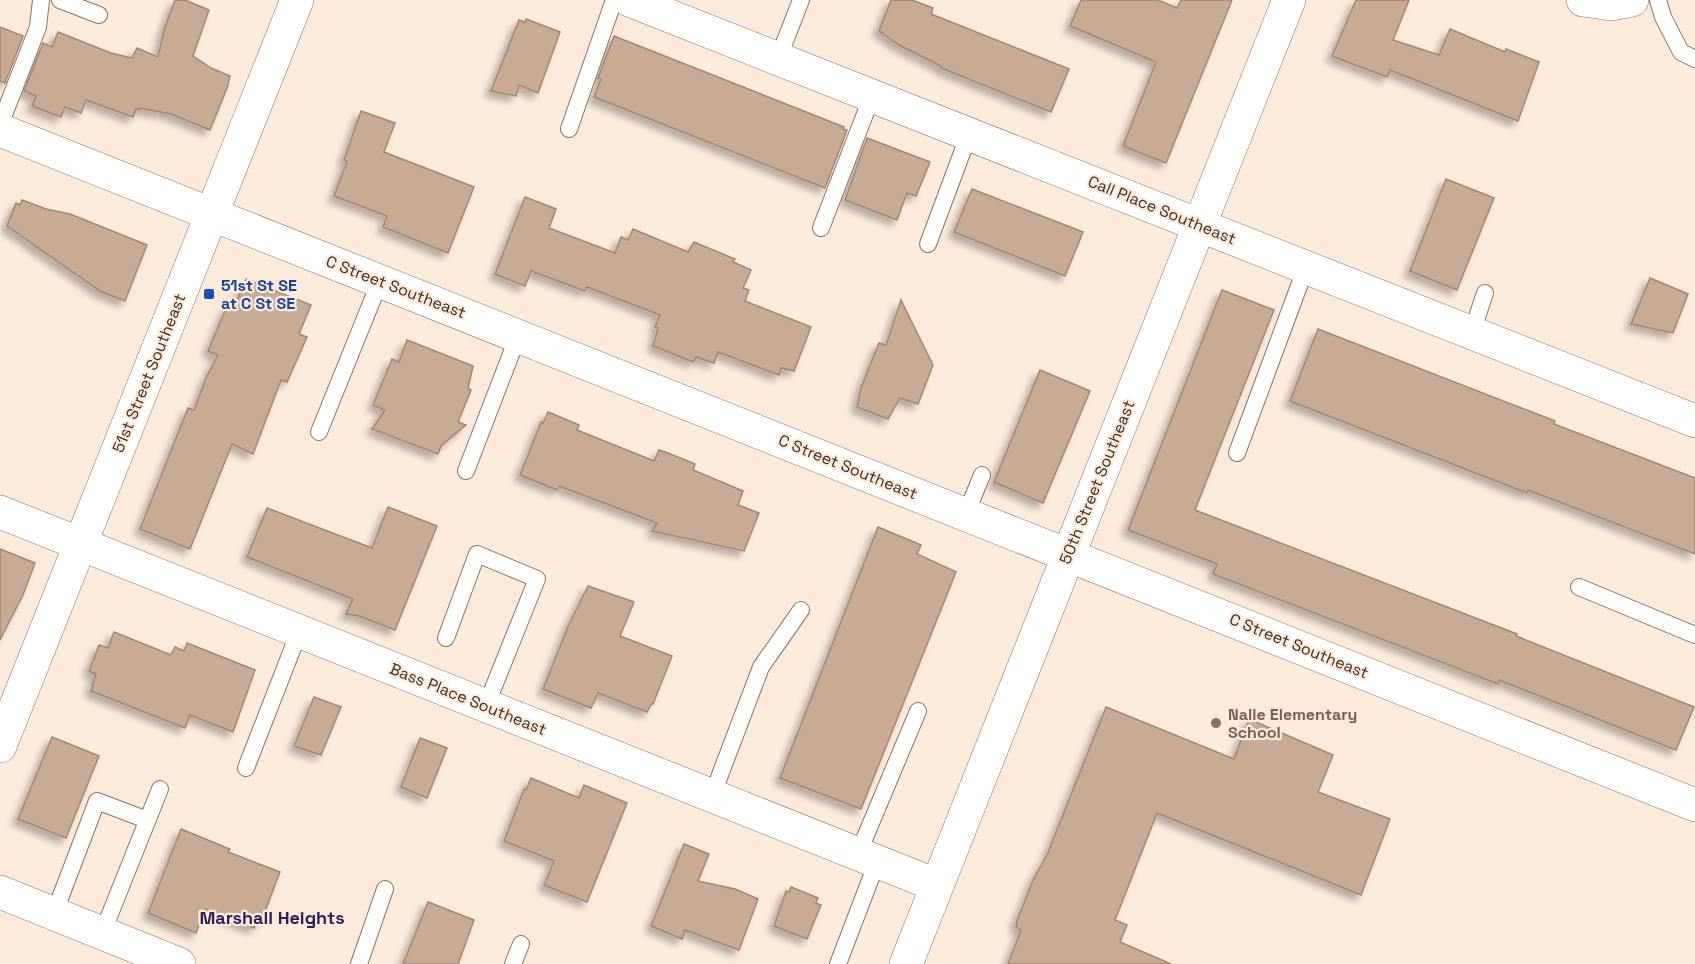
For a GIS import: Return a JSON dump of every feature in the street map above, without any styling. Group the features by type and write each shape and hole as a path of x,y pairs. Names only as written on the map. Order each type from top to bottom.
{"street":[{"name":"51st Street Southeast","path":"0,746 297,0"},
{"name":"Call Place Southeast","path":"630,0 1695,421"},
{"name":"50th Street Southeast","path":"906,964 1289,0"},
{"path":"1583,0 1611,4 1632,0"},
{"name":"C Street Southeast","path":"0,127 213,215 1695,805"},
{"name":"Bass Place Southeast","path":"0,512 936,885"},
{"path":"0,892 179,964"}],"lane":[{"path":"0,127 38,27 41,0"},
{"path":"60,0 99,15"},
{"path":"569,129 614,0"},
{"path":"778,59 801,0"},
{"path":"1658,0 1663,17 1681,52 1695,59"},
{"path":"821,228 872,96"},
{"path":"928,244 969,134"},
{"path":"1237,453 1306,267"},
{"path":"319,432 380,281"},
{"path":"1472,332 1485,294"},
{"path":"466,471 518,336"},
{"path":"966,514 982,475"},
{"path":"446,638 477,554 537,579 486,706"},
{"path":"1579,587 1695,635"},
{"path":"712,796 761,668 801,610"},
{"path":"246,768 299,632"},
{"path":"838,964 868,858 918,711"},
{"path":"102,934 160,789"},
{"path":"54,914 98,801 147,820"},
{"path":"359,964 385,890"},
{"path":"513,964 521,944"}],"building":[{"path":"175,0 185,0 209,10 193,56 211,68 230,76 210,130 171,114 140,108 136,109 133,117 86,100 81,113 65,107 61,117 32,106 36,96 24,91 43,43 52,47 58,32 111,53 132,58 137,48 158,57 164,30"},
{"path":"891,0 912,0 933,8 931,14 1069,69 1051,112 941,68 879,31"},
{"path":"1081,0 1158,0 1177,8 1181,0 1232,0 1166,163 1123,146 1156,62 1070,26"},
{"path":"1356,0 1409,0 1393,40 1439,55 1450,29 1505,52 1506,49 1539,62 1518,121 1390,70 1387,77 1332,56"},
{"path":"526,19 560,32 538,93 519,85 516,96 491,91 519,20 525,22"},
{"path":"0,27 23,36 5,83 0,81"},
{"path":"614,36 844,127 843,129 847,130 825,188 594,97 601,79 598,78"},
{"path":"361,111 395,123 384,152 474,187 448,253 383,227 387,216 334,196"},
{"path":"867,138 930,162 916,196 907,193 897,220 845,200"},
{"path":"1446,179 1494,198 1457,290 1410,271"},
{"path":"972,189 1083,232 1065,276 954,232"},
{"path":"525,197 556,209 549,228 615,253 621,237 628,240 633,229 688,252 694,242 735,259 733,262 751,270 743,288 749,290 745,301 811,327 794,371 781,368 779,375 718,352 714,363 696,357 693,362 653,346 658,328 655,327 660,315 587,287 585,291 531,271 525,286 495,274"},
{"path":"22,200 46,209 70,214 147,245 125,301 100,291 7,226 16,203 20,205"},
{"path":"1650,278 1688,294 1673,333 1631,324"},
{"path":"246,279 311,305 299,334 307,337 287,382 281,380 253,454 232,444 190,549 140,529 188,408 194,410 218,355 208,351 227,306 234,308"},
{"path":"1222,290 1274,310 1195,510 1517,634 1516,636 1694,707 1676,750 1499,680 1498,684 1213,574 1217,564 1128,530"},
{"path":"901,300 933,365 918,404 900,398 888,419 857,407 861,388 879,343 886,345"},
{"path":"1318,329 1695,478 1695,554 1528,490 1527,493 1290,401"},
{"path":"407,340 473,366 468,388 471,390 458,422 466,425 441,446 438,454 372,429 385,410 373,405 392,359 399,362"},
{"path":"1040,370 1090,391 1043,503 994,482"},
{"path":"548,412 579,425 577,430 654,461 659,450 668,453 695,464 693,470 743,491 738,505 759,513 744,551 652,531 657,523 559,486 557,490 520,475 541,422 543,423"},
{"path":"388,507 437,526 395,630 359,616 346,614 353,599 247,557 267,508 372,548"},
{"path":"878,527 921,545 917,554 956,572 861,809 780,778"},
{"path":"0,549 35,563 23,595 0,640"},
{"path":"588,586 634,602 620,636 672,656 653,704 647,712 598,693 591,708 543,689 569,624"},
{"path":"114,632 171,655 175,647 184,651 187,643 255,670 233,732 190,715 185,728 91,691 96,674 89,671 99,645 108,648"},
{"path":"314,697 341,707 321,755 294,746"},
{"path":"1106,707 1234,759 1249,719 1333,755 1318,792 1390,819 1361,895 1157,813 1115,920 1127,925 1120,942 1171,964 1008,964 1021,930 1016,927 1016,923 1033,880 1047,855"},
{"path":"52,737 99,756 66,838 18,819"},
{"path":"420,738 447,748 427,798 401,787"},
{"path":"531,778 579,798 584,785 627,803 587,902 544,885 554,861 504,841 524,789 526,790"},
{"path":"181,829 230,849 228,852 280,872 261,922 257,921 254,928 205,909 196,933 148,913"},
{"path":"684,844 709,854 698,881 735,889 758,899 739,950 685,930 682,939 651,926"},
{"path":"791,887 818,898 816,903 821,905 807,939 774,926 786,891 789,892"},
{"path":"428,902 474,920 458,964 403,964"}],"place":[{"name":"51st St SE at C St SE","path":"209,294"},
{"name":"Nalle Elementary School","path":"1216,723"}],"district":[{"name":"Marshall Heights","path":"272,917"}]}
